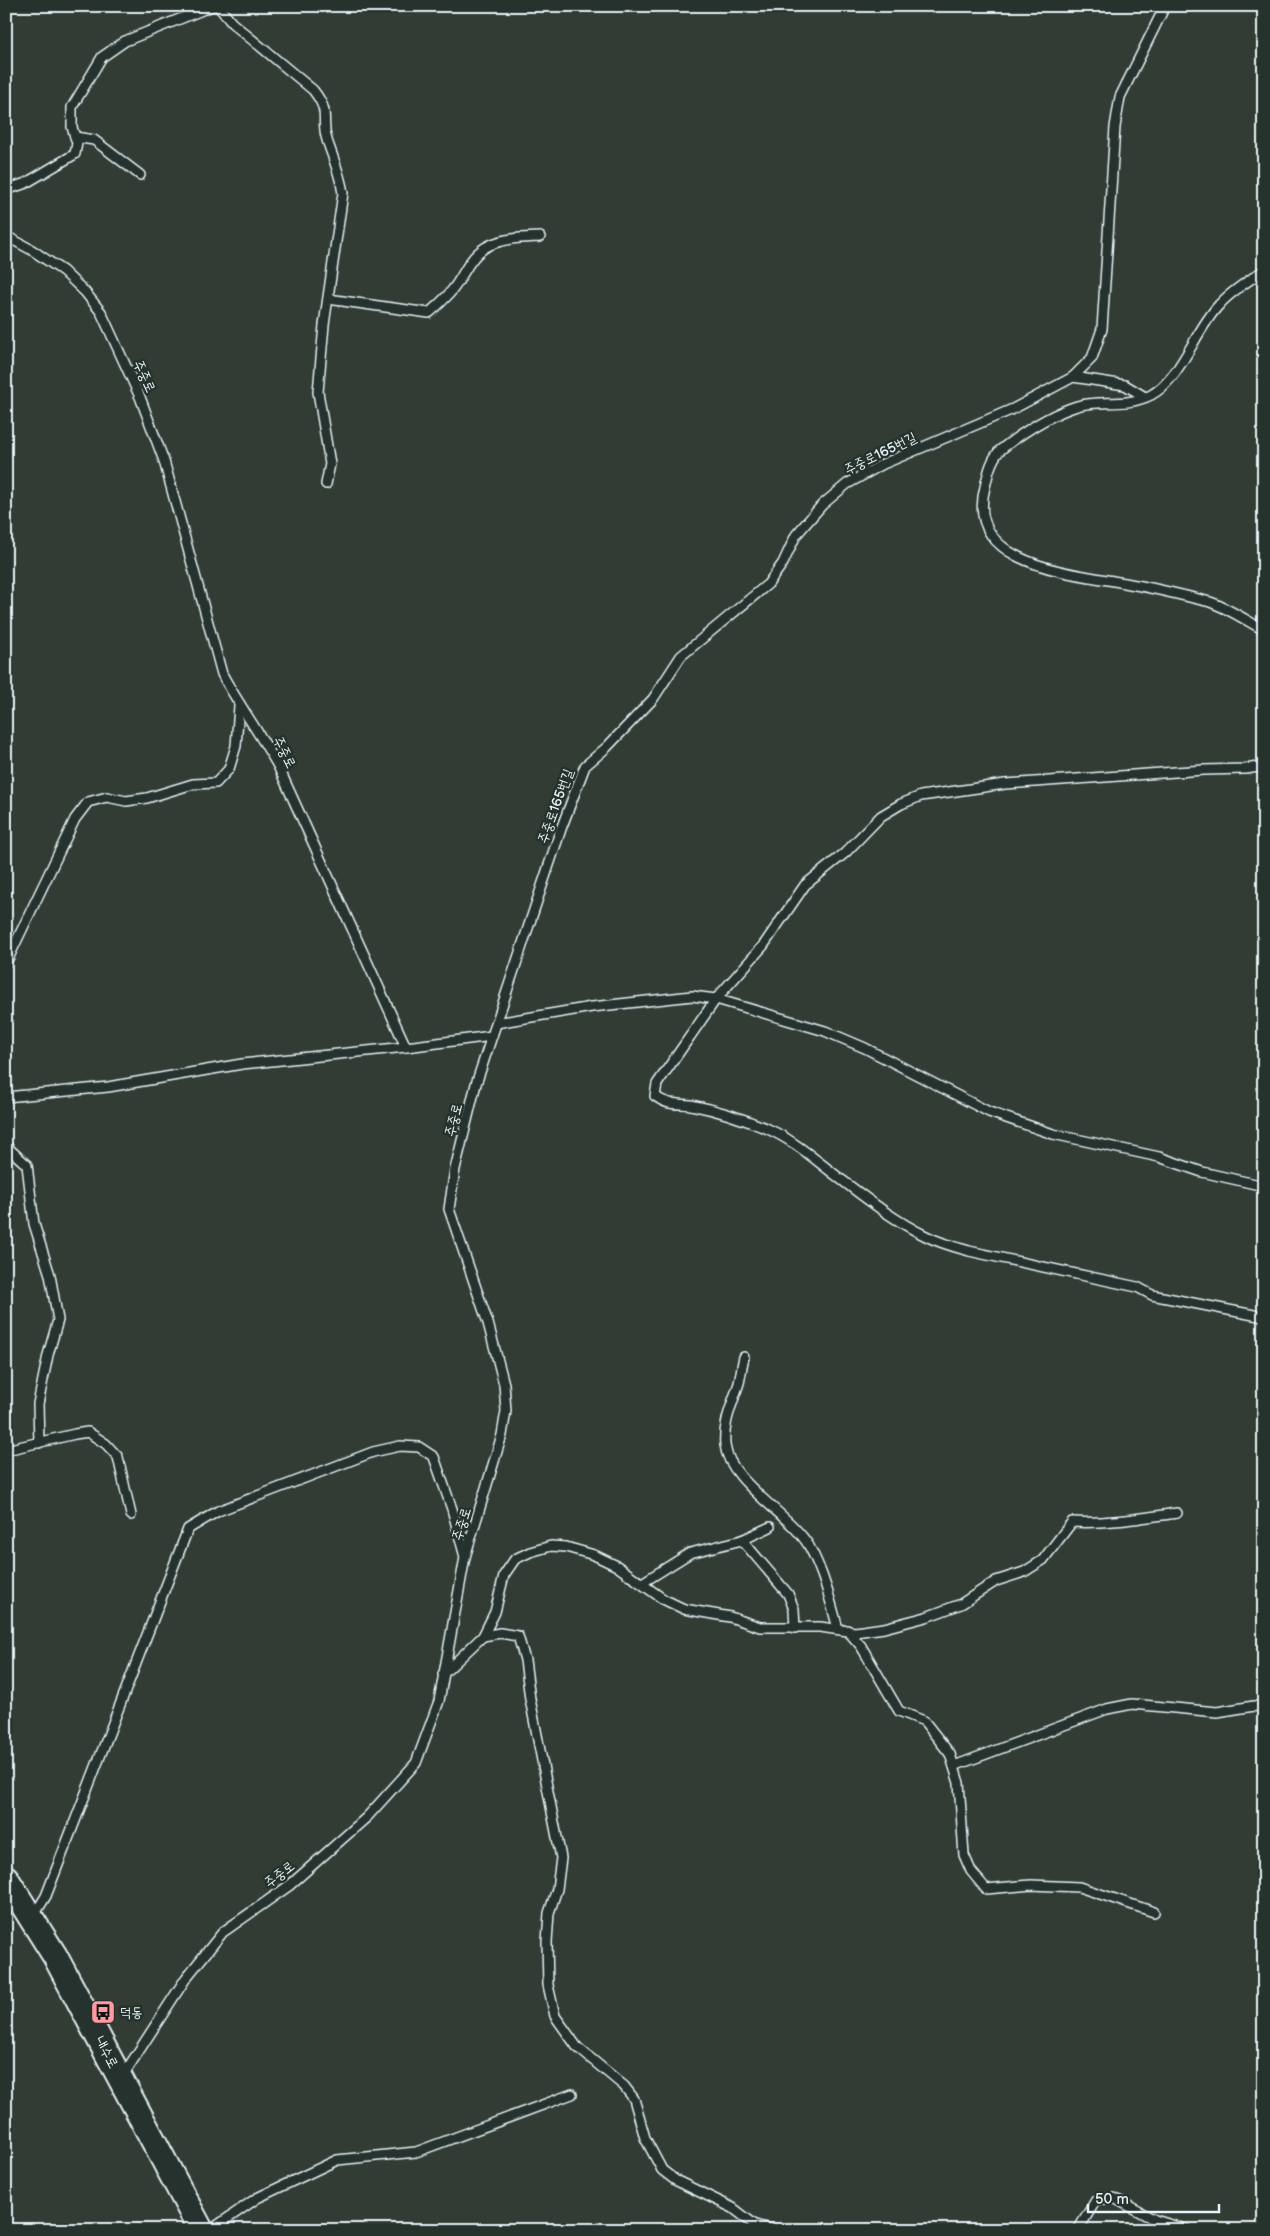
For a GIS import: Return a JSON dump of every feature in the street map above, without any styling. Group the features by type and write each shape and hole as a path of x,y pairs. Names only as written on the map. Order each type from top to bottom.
{"street":[{"name":"내수로","path":"6,1878 55,1956 201,2230"}],"lane":[{"path":"6,190 26,183 75,154 77,143 72,126 72,107 102,57 125,41 212,6"},
{"path":"218,6 232,23 313,90 322,101 326,111 326,138 340,178 343,193 328,299 318,392 330,464 326,484"},
{"name":"주중로165번길","path":"492,1036 584,766 607,747 653,699 682,656 768,584 783,562 796,535 822,505 847,484 883,464 1013,409 1074,377 1092,358 1102,329 1115,127 1120,97 1165,6"},
{"path":"75,137 94,140 140,175"},
{"name":"주중로","path":"6,236 32,250 63,271 101,312 140,397 164,461 222,674 239,706 261,735 278,766 406,1047"},
{"path":"328,299 429,313 455,286 468,264 478,252 490,245 505,240 540,237"},
{"path":"1264,270 1219,304 1202,327 1177,368 1163,385 1151,394 1125,404 1102,403 1077,406 1046,420 1002,448 992,462 981,500 984,524 997,543 1012,554 1053,569 1145,586 1212,603 1264,630"},
{"path":"1074,377 1125,385 1145,397"},
{"path":"6,964 75,819 88,802 107,797 126,801 147,798 193,784 216,783 229,769 236,746 239,706"},
{"path":"1264,766 1246,769 1204,770 1005,784 921,796 901,804 881,816 846,853 806,885 763,946 716,999 657,1084 656,1096 664,1103 690,1105 725,1114 768,1129 797,1144 851,1187 895,1218 926,1236 946,1244 979,1253 1137,1287 1152,1295 1264,1317"},
{"path":"496,1022 592,1007 692,996 716,999 825,1032 865,1048 989,1112 1053,1134 1159,1157 1202,1172 1264,1186"},
{"path":"6,1097 108,1087 242,1064 492,1036"},
{"name":"주중로","path":"121,2079 186,1978 223,1932 290,1885 367,1817 416,1763 438,1701 465,1557 502,1435 506,1411 504,1384 488,1323 449,1209 455,1169 476,1084 492,1036"},
{"path":"6,1146 27,1165 34,1224 50,1275 58,1320 48,1355 38,1404 39,1443"},
{"path":"744,1357 739,1382 724,1427 725,1448 734,1466 775,1511 797,1530 809,1546 842,1630 861,1646 899,1711 924,1722 950,1754 959,1783 964,1855 971,1871 986,1889 1030,1885 1078,1887 1154,1912"},
{"path":"6,1450 88,1432 106,1444 118,1457 131,1515"},
{"path":"32,1919 46,1896 188,1529 218,1511 373,1452 400,1446 418,1447 434,1457 452,1509 465,1557"},
{"path":"443,1674 483,1636 495,1612 504,1575 515,1559 551,1546 566,1546 594,1555 617,1566 663,1599 684,1609 730,1617 760,1627 820,1627 854,1632 884,1628 926,1617 961,1604 996,1582 1024,1572 1043,1560 1072,1522 1118,1522 1177,1513"},
{"path":"642,1583 690,1553 742,1540 770,1527"},
{"path":"742,1540 788,1594 794,1609 795,1628"},
{"path":"483,1636 500,1633 518,1636 525,1660 530,1699 561,1858 557,1889 548,1913 548,1985 555,2016 577,2047 624,2086 634,2100 645,2138 662,2170 675,2180 733,2208 755,2225 773,2230"},
{"path":"954,1766 1107,1710 1132,1704 1217,1712 1254,1706 1264,1707"},
{"path":"211,2230 258,2198 337,2160 416,2152 572,2094"},
{"path":"1078,2230 1096,2200 1114,2198 1155,2220 1188,2230"}],"place":[{"name":"덕동","path":"103,2012"}]}
